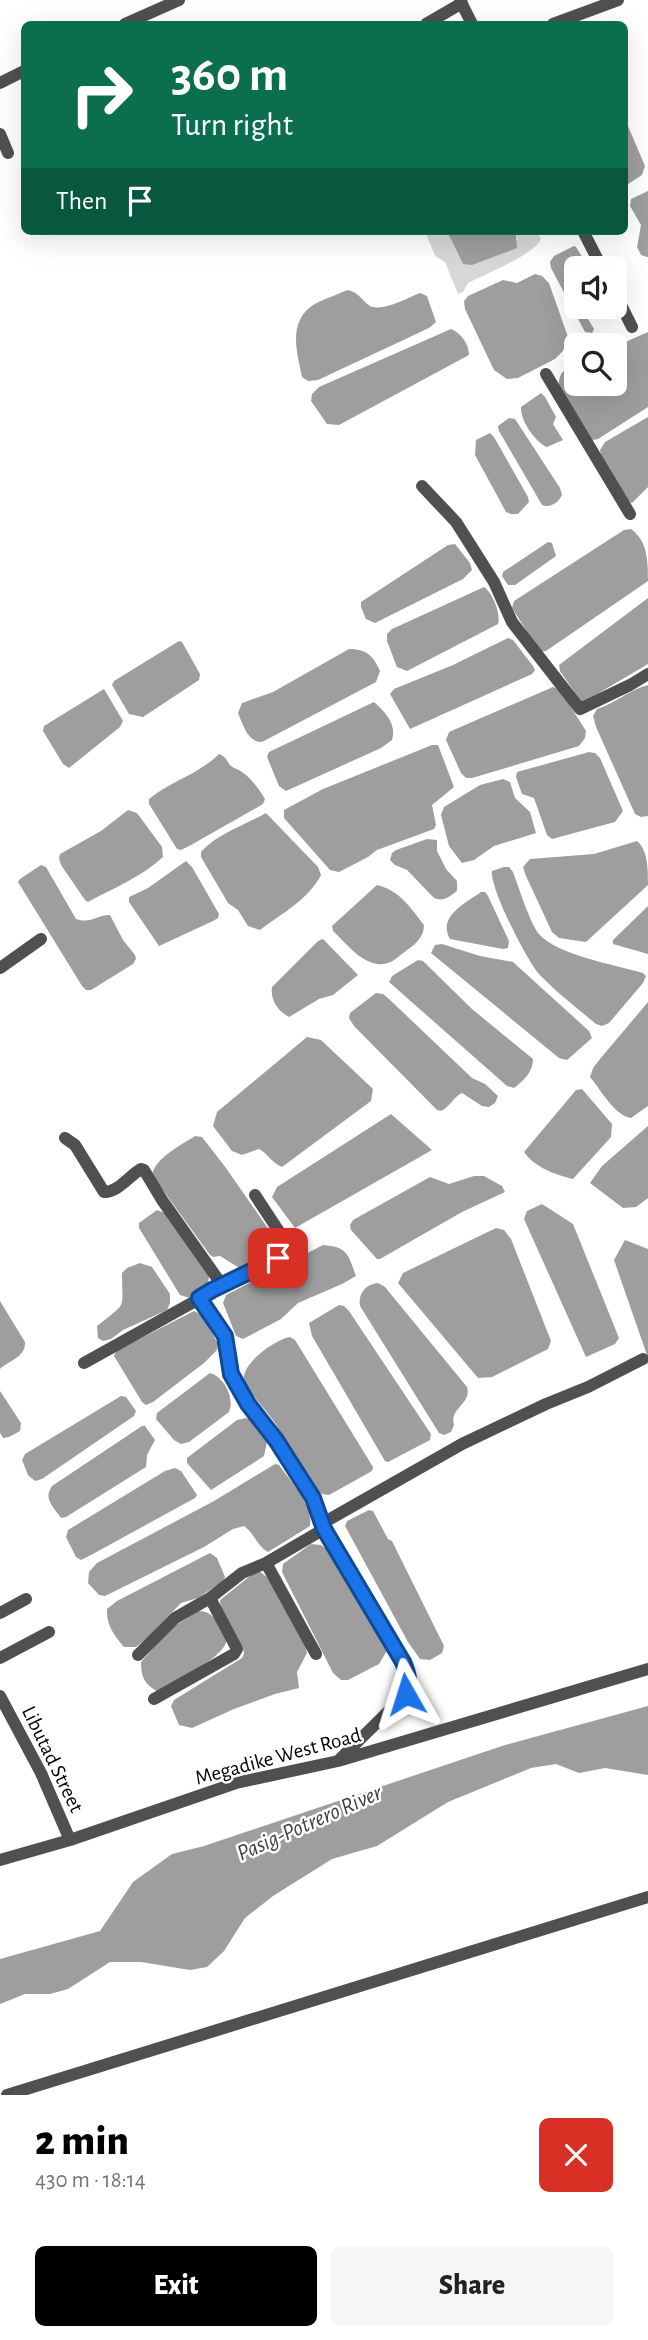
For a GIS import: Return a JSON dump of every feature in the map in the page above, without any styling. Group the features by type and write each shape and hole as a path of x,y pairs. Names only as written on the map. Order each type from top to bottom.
{"street":[{"path":"132,21 179,0"},
{"path":"561,21 618,0"},
{"path":"431,21 461,2 470,21"},
{"path":"0,83 21,72"},
{"path":"0,134 8,153"},
{"path":"585,235 596,256"},
{"path":"627,317 632,327"},
{"path":"546,374 630,514"},
{"path":"422,486 456,522 494,582 512,622 580,709 648,674"},
{"path":"0,968 41,939"},
{"path":"65,1138 75,1144 104,1192 113,1191 131,1175 144,1170 222,1285"},
{"path":"84,1363 222,1285 278,1258 283,1252 282,1236 256,1195"},
{"path":"199,1298 225,1336 231,1374 248,1404 276,1440 313,1498 323,1526 409,1675 406,1694 338,1760"},
{"path":"138,1655 176,1618 210,1598 242,1573 266,1563 462,1444 643,1359"},
{"path":"266,1563 316,1654"},
{"path":"154,1699 234,1654 237,1649 210,1598"},
{"path":"0,1613 26,1599"},
{"path":"0,1658 49,1632"},
{"name":"Megadike West Road","path":"0,1860 70,1840 236,1783 338,1760 648,1669"},
{"name":"Libutad Street","path":"0,1696 36,1763 70,1840"},
{"path":"7,2095 648,1897"}],"shaded area":[{"path":"427,235 449,235 463,264 518,240 517,235 538,235 541,239 537,245 508,264 468,283 463,292 458,294 445,262 435,256"}],"water":[{"path":"628,126 645,166 642,175 628,184"},
{"path":"648,191 647,257 641,255 637,247 641,225 630,206 631,199"},
{"path":"449,235 516,235 517,248 472,265 463,264"},
{"path":"574,246 582,256 564,256 564,292 551,268 550,262 554,256"},
{"path":"535,274 542,276 549,283 567,333 564,333 563,351 555,359 518,378 507,379 494,370 465,309 464,301 468,296 503,280 517,283"},
{"path":"347,290 375,307 395,304 420,293 427,296 436,322 429,328 318,380 308,381 302,377 297,352 296,334 301,318 315,304"},
{"path":"578,319 588,319 594,329 592,333 585,332"},
{"path":"451,329 464,339 469,355 339,425 327,424 311,401 312,394 319,387"},
{"path":"648,332 648,407 593,440 588,437 565,396 627,396 627,341"},
{"path":"564,372 564,394 559,385"},
{"path":"541,393 556,417 553,424 563,440 547,447 533,436 521,412 521,407"},
{"path":"648,417 648,487 632,503 625,500 602,459 600,450 605,442"},
{"path":"509,418 515,419 560,488 562,495 554,504 542,505 499,431 498,426"},
{"path":"490,433 528,497 529,502 518,514 506,512 475,455 476,440"},
{"path":"631,529 644,546 648,581 546,651 540,652 512,608 514,601 624,530"},
{"path":"548,542 552,543 556,556 515,585 508,585 502,576 503,572"},
{"path":"455,544 470,563 472,570 463,579 375,623 366,619 361,602 448,545"},
{"path":"484,587 496,604 498,624 407,671 397,667 387,641 387,634 392,629"},
{"path":"648,598 648,664 582,703 560,671 559,665"},
{"path":"508,638 513,640 533,666 535,670 532,674 410,729 390,694 394,689 453,665"},
{"path":"179,641 200,674 199,680 143,717 129,714 112,685 114,681"},
{"path":"349,649 360,650 372,657 380,671 376,682 262,742 249,736 238,713 242,703 273,692"},
{"path":"648,685 648,816 641,817 635,814 593,716 597,709"},
{"path":"553,687 560,690 586,731 579,746 472,778 466,778 461,773 446,740 449,732"},
{"path":"104,689 123,721 120,727 69,768 63,764 43,731 44,726"},
{"path":"374,702 386,714 391,724 392,740 381,748 286,791 279,786 267,757 269,752"},
{"path":"432,745 438,745 454,787 432,805 436,825 434,829 377,850 339,872 330,870 284,818 284,810 323,789"},
{"path":"589,752 600,758 623,811 615,822 552,839 547,835 534,798 522,794 517,772"},
{"path":"219,754 252,781 265,799 263,804 191,845 177,849 149,804 149,799 203,767"},
{"path":"503,779 510,782 515,798 530,812 536,833 494,846 474,860 462,863 449,846 441,815 444,807 480,785"},
{"path":"128,810 137,813 162,847 163,857 137,876 88,902 61,865 60,854 101,831"},
{"path":"266,813 318,867 321,875 302,899 260,930 248,926 238,910 228,903 201,857 201,852 223,835"},
{"path":"427,839 437,840 437,851 446,869 457,881 457,891 445,898 433,897 407,870 390,860 396,850"},
{"path":"637,841 645,855 648,885 586,942 559,938 552,932 523,867 530,859 594,854"},
{"path":"186,861 219,914 218,918 159,946 129,902 129,897 148,888"},
{"path":"41,865 46,867 76,919 110,915 123,940 135,955 133,964 91,990 82,986 18,882"},
{"path":"509,867 513,872 535,927 547,941 572,953 646,976 609,1023 602,1026 596,1024 552,987 533,966 496,892 492,871"},
{"path":"377,885 398,895 424,925 421,937 413,945 393,961 380,964 372,963 358,954 333,931 332,926"},
{"path":"481,892 488,896 509,941 508,948 450,939 447,923 450,917"},
{"path":"648,906 648,954 613,944 613,940"},
{"path":"323,939 358,975 333,995 319,999 289,1017 276,1005 272,987"},
{"path":"442,944 480,956 513,962 589,1031 592,1038 567,1060 559,1058 431,953 435,945"},
{"path":"418,960 423,961 472,1009 533,1059 530,1072 514,1088 507,1086 389,982 392,976"},
{"path":"376,993 389,999 472,1078 485,1084 498,1096 495,1103 489,1107 482,1106 462,1093 444,1109 437,1110 349,1018 350,1013"},
{"path":"648,1002 648,1106 631,1118 613,1107 590,1077 593,1068"},
{"path":"307,1037 321,1040 373,1089 371,1101 282,1167 259,1149 242,1155 232,1151 213,1126 217,1112"},
{"path":"582,1089 612,1124 611,1137 573,1179 539,1166 524,1152 576,1090"},
{"path":"391,1114 432,1150 295,1228 272,1197 277,1187"},
{"path":"648,1126 648,1198 636,1207 623,1208 590,1183 602,1166"},
{"path":"195,1136 202,1137 274,1237 274,1249 263,1259 241,1269 220,1256 210,1255 152,1175 163,1157"},
{"path":"474,1176 484,1176 502,1186 505,1192 462,1212 380,1259 377,1259 351,1230 353,1220 430,1177 449,1184"},
{"path":"542,1204 573,1224 619,1338 615,1344 586,1357 524,1219 527,1211"},
{"path":"157,1210 165,1213 209,1275 208,1286 198,1290 190,1298 180,1295 139,1228 139,1223"},
{"path":"496,1228 504,1230 511,1239 551,1341 548,1349 492,1377 478,1378 398,1283 403,1273"},
{"path":"625,1240 648,1249 648,1358 614,1260"},
{"path":"323,1245 346,1253 356,1276 298,1303 281,1319 243,1339 236,1336 223,1303 226,1295"},
{"path":"140,1263 152,1267 170,1294 167,1310 103,1341 98,1338 97,1326 121,1304 122,1273"},
{"path":"378,1283 385,1287 467,1387 468,1393 455,1414 451,1432 444,1435 439,1433 360,1306 363,1290"},
{"path":"0,1301 25,1342 25,1347 20,1355 0,1369"},
{"path":"339,1305 349,1311 431,1434 430,1440 388,1462 312,1336 309,1323"},
{"path":"194,1311 202,1315 218,1344 217,1350 204,1363 146,1405 114,1356 116,1351"},
{"path":"290,1337 295,1340 373,1467 372,1471 329,1495 315,1489 275,1423 244,1379 248,1366 254,1359 277,1342"},
{"path":"210,1373 220,1379 227,1389 231,1401 229,1412 189,1442 181,1444 174,1440 156,1419 157,1413"},
{"path":"0,1391 21,1423 20,1431 3,1438 0,1433"},
{"path":"121,1396 126,1397 136,1411 134,1416 42,1479 35,1481 28,1475 22,1460 25,1454"},
{"path":"237,1420 251,1420 267,1442 264,1456 211,1490 187,1463 187,1458"},
{"path":"145,1426 155,1440 147,1455 146,1467 61,1518 49,1499 52,1486"},
{"path":"275,1464 279,1465 305,1502 310,1526 268,1552 244,1526 233,1529 204,1547 105,1596 99,1595 88,1583 89,1572 97,1563 214,1501"},
{"path":"175,1468 181,1471 197,1495 195,1498 81,1560 76,1557 66,1537 68,1530 165,1471"},
{"path":"369,1510 373,1511 388,1539 392,1541 444,1646 442,1653 430,1660 420,1659 408,1642 345,1526 347,1521"},
{"path":"311,1544 321,1545 328,1550 388,1649 379,1664 348,1680 341,1680 333,1673 282,1572 283,1564"},
{"path":"210,1553 217,1558 225,1577 223,1581 198,1598 181,1603 136,1647 124,1647 109,1625 107,1609 117,1601"},
{"path":"255,1572 267,1577 305,1644 307,1653 297,1672 299,1688 234,1709 192,1728 179,1725 171,1706 174,1700 242,1658 244,1654 221,1609 220,1600"},
{"path":"199,1611 209,1614 216,1621 227,1640 224,1647 208,1662 157,1691 144,1679 141,1662 171,1628"},
{"name":"Pasig-Potrero River","path":"648,1706 648,1775 605,1768 579,1773 556,1764 531,1768 448,1802 377,1846 332,1859 273,1896 245,1918 224,1951 207,1967 190,1970 141,1962 110,1962 68,1989 50,1994 25,1994 0,2004 0,1959 100,1931 133,1882 172,1854 204,1846 505,1745"}],"route":[{"path":"278,1258 199,1298 225,1336 231,1374 248,1404 276,1440 313,1498 324,1529 403,1662 409,1675 406,1694"}]}
